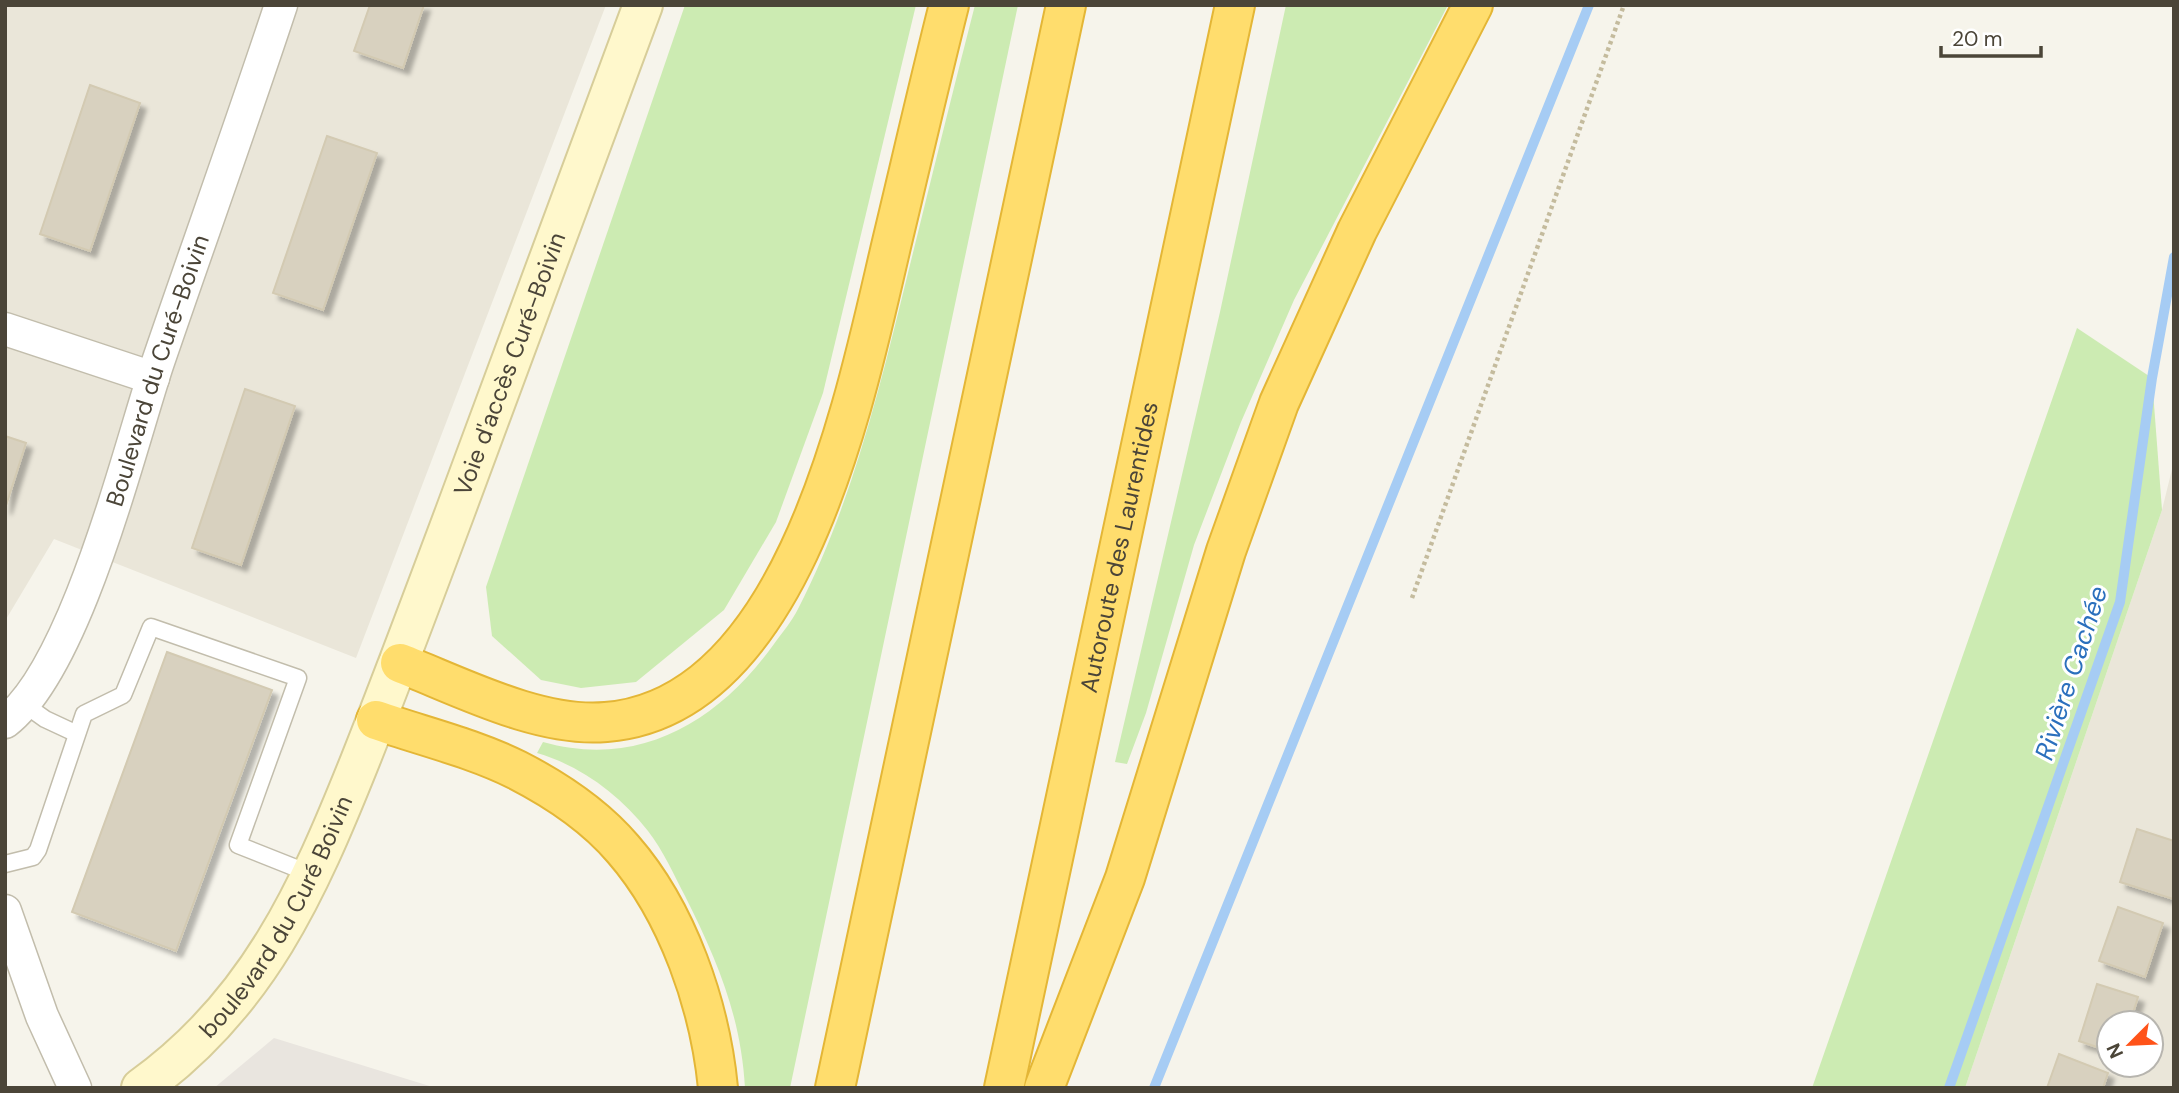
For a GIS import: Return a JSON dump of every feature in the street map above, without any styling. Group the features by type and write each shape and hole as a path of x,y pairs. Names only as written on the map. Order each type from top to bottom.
{"highway":[{"path":"400,663 551,719 578,723 608,722 658,710 684,696 707,679 751,632 795,561 829,478 879,296 949,5"},
{"path":"835,1088 1066,5"},
{"name":"Autoroute des Laurentides","path":"1004,1088 1235,5"},
{"path":"1044,1088 1125,878 1226,551 1279,402 1357,231 1473,5"},
{"path":"376,720 514,769 574,804 623,849 663,910 680,946 708,1028 718,1088"}],"street":[{"name":"Boulevard du Curé-Boivin","path":"15,713 38,685 70,622 104,531 153,378 281,5"},
{"name":"Voie d'accès Curé-Boivin","path":"376,720 400,663 643,5"},
{"path":"5,329 153,378"},
{"name":"boulevard du Curé Boivin","path":"141,1088 195,1044 241,994 288,924 313,875 376,720"},
{"path":"5,911 42,1016 75,1088"}],"lane":[{"path":"5,864 33,857 38,850 75,733 84,714 123,695 151,627 298,678 238,845 313,875"},
{"path":"15,713 45,719 75,733"}],"path":[{"path":"1412,598 1624,5"}],"shaded area":[{"path":"5,5 606,5 356,658 54,539 5,621"},
{"path":"2174,461 2174,1088 1965,1088 2162,510"},
{"path":"274,1038 436,1088 214,1088"}],"green space":[{"path":"685,5 916,5 823,393 776,522 724,610 636,682 581,688 541,680 492,636 486,587"},
{"path":"975,5 1018,5 790,1088 745,1088 743,1062 726,989 697,920 659,846 637,818 612,793 569,765 537,753 543,742 578,749 612,749 644,743 674,732 702,716 728,696 752,672 796,613 834,528 863,444 887,359"},
{"path":"1286,5 1448,5 1294,300 1241,422 1194,545 1146,713 1127,764 1115,762 1220,312"},
{"path":"2077,328 2152,378 2162,510 1965,1088 1812,1088"}],"building":[{"path":"370,5 424,5 403,68 354,51"},
{"path":"90,85 140,103 90,251 40,234"},
{"path":"327,136 377,153 323,310 273,293"},
{"path":"245,389 295,406 241,565 192,548"},
{"path":"5,436 26,443 5,509"},
{"path":"167,652 272,690 176,951 72,912"},
{"path":"2137,829 2174,841 2173,899 2120,882"},
{"path":"2118,907 2163,923 2145,977 2099,961"},
{"path":"2097,984 2138,997 2134,1009 2095,1009 2095,1046 2079,1041"},
{"path":"2059,1054 2095,1068 2095,1079 2106,1079 2103,1088 2047,1088"}],"waterway":[{"path":"1154,1088 1589,5"},
{"name":"Rivière Cachée","path":"1949,1088 2120,602 2152,378 2174,257"}]}
